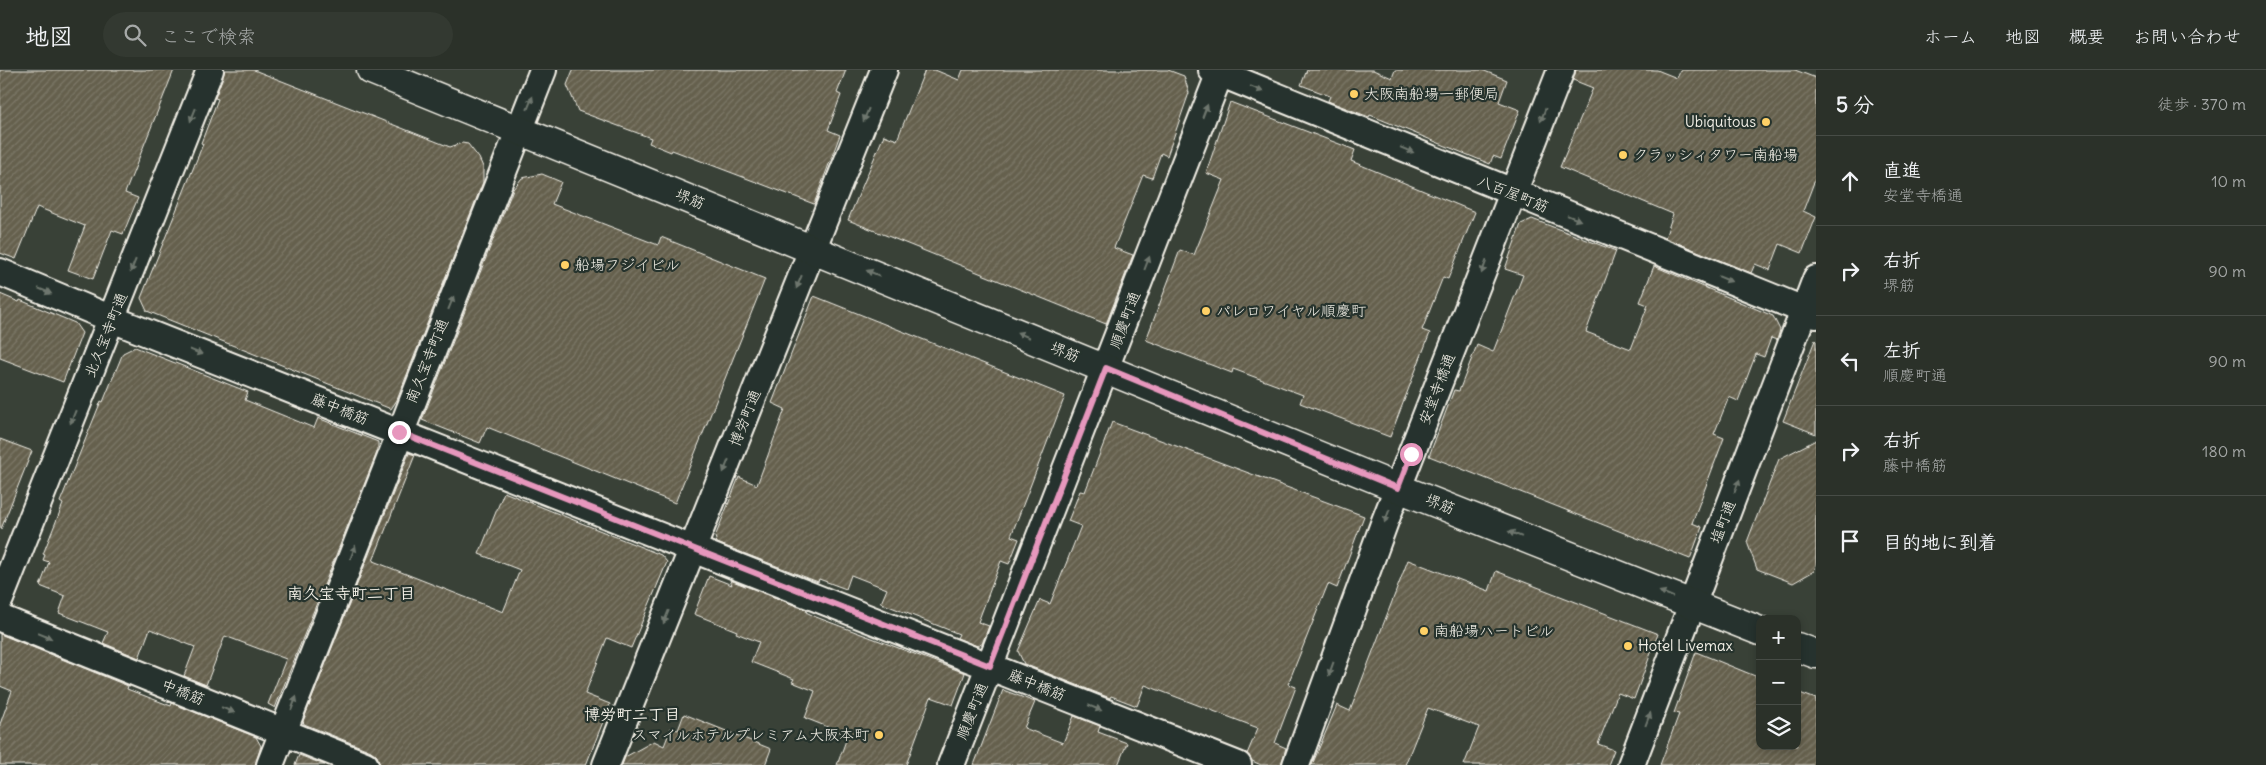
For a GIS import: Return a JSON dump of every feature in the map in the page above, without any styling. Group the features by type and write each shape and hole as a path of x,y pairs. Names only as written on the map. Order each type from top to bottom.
{"main road":[{"name":"堺筋","path":"371,70 1398,488 1756,630"},
{"path":"1801,648 1816,654"}],"street":[{"name":"北久宝寺町通","path":"0,599 210,70"},
{"name":"南久宝寺町通","path":"270,765 399,432 543,70"},
{"name":"博労町通","path":"606,765 884,70"},
{"name":"安堂寺橋通","path":"1296,765 1398,488 1561,70"},
{"name":"八百屋町筋","path":"1217,71 1810,313"},
{"name":"順慶町通","path":"951,765 1106,368 1217,71"},
{"name":"藤中橋筋","path":"0,272 112,319 1238,765"},
{"name":"塩町通","path":"1631,765 1692,604 1810,313 1816,279"},
{"name":"中橋筋","path":"0,618 365,765"}],"building":[{"path":"0,70 174,70 125,193 138,198 123,234 112,230 93,279 68,270 85,226 37,207 16,259 0,253"},
{"path":"225,70 254,70 450,147 462,143 468,144 479,158 483,167 483,182 397,400 391,409 147,311 141,298 203,144 201,143 218,99 215,98"},
{"path":"573,70 846,70 837,93 841,95 828,130 840,135 814,204 672,150 671,152 649,143 651,138 578,111 567,85"},
{"path":"925,70 935,70 959,80 963,70 1168,70 1184,76 1189,93 1167,156 1161,153 1152,178 1143,175 1114,248 1133,255 1106,324 848,220 884,135 897,140"},
{"path":"1307,70 1373,70 1392,78 1395,70 1482,70 1507,80 1499,102 1520,110 1501,159 1493,156 1490,164 1370,115 1369,117 1328,101 1330,96 1301,85"},
{"path":"1576,70 1657,70 1677,78 1681,70 1795,70 1816,78 1816,177 1803,211 1816,217 1802,253 1780,244 1770,270 1755,264 1751,273 1665,238 1673,214 1560,167 1593,88 1573,80"},
{"path":"1230,102 1355,150 1351,161 1475,212 1448,279 1443,277 1422,330 1430,333 1390,437 1300,403 1303,395 1233,369 1232,373 1146,340 1180,250 1194,255 1224,180 1206,173"},
{"path":"542,174 561,182 552,204 658,245 661,237 765,279 675,503 487,427 480,443 422,420 513,189 522,178"},
{"path":"1532,219 1616,251 1586,332 1631,349 1648,305 1640,302 1654,266 1773,316 1780,330 1777,340 1771,338 1764,357 1756,354 1738,401 1729,397 1714,434 1724,438 1692,523 1702,527 1690,559 1429,456 1454,390 1459,391 1477,345 1493,352 1523,275 1505,269 1521,224"},
{"path":"0,294 19,302 20,300 75,323 82,333 63,382 0,358"},
{"path":"814,296 1065,396 1011,536 1019,539 1009,564 1001,561 978,622 989,626 982,644 977,646 957,638 959,634 881,603 887,589 851,575 846,589 819,579 818,582 717,543 715,537 739,477 757,485 785,409 772,403"},
{"path":"1816,341 1816,434 1783,421"},
{"path":"135,347 248,392 245,400 314,428 318,418 378,442 378,450 275,708 268,704 286,659 225,636 206,685 184,676 195,647 150,629 139,658 103,643 108,632 59,613 65,596 40,586 49,562 43,560 45,555 43,554 63,504 60,502 101,401 103,402 123,353"},
{"path":"1112,422 1364,516 1337,588 1328,584 1288,684 1296,687 1275,743 1286,748 1281,765 1261,765 1252,761 1247,754 1258,728 1145,685 1137,706 1111,696 1110,698 1024,664 1018,651 1040,600 1050,604 1081,526 1068,521 1080,491 1085,492"},
{"path":"0,439 32,451 1,529 0,528"},
{"path":"1816,440 1816,565 1814,571 1793,583 1757,569 1747,542 1779,459"},
{"path":"409,453 415,455 373,561 503,612 520,570 479,554 504,492 661,555 667,562 631,648 607,638 585,694 610,704 586,765 380,765 377,756 371,751 304,724 303,721"},
{"path":"1408,560 1489,591 1496,571 1658,634 1634,699 1618,693 1598,744 1614,750 1608,765 1464,765 1479,727 1428,708 1405,765 1312,765 1337,705 1350,711"},
{"path":"709,576 732,585 730,580 807,610 806,612 816,617 965,673 953,705 931,697 906,765 837,765 848,735 805,718 815,691 792,682 794,679 751,662 759,642 694,614"},
{"path":"0,634 128,686 127,689 171,706 172,703 256,737 261,746 255,765 0,765 0,724 12,691 0,686"},
{"path":"1696,652 1756,676 1756,750 1801,750 1801,693 1816,699 1816,765 1660,765 1679,714 1674,713"},
{"path":"1003,690 1035,702 1024,728 1063,743 1074,716 1100,726 1098,732 1127,743 1118,765 974,765"},
{"path":"684,714 771,749 765,765 622,765 625,757 654,741 664,746 671,728 678,730"},
{"path":"299,755 325,765 295,765"}],"place":[{"name":"大阪南船場一郵便局","path":"1354,94"},
{"name":"Ubiquitous","path":"1766,122"},
{"name":"クラッシィタワー南船場","path":"1623,155"},
{"name":"船場フジイビル","path":"565,265"},
{"name":"パレロワイヤル順慶町","path":"1206,311"},
{"name":"南船場ハートビル","path":"1424,631"},
{"name":"Hotel Livemax","path":"1628,646"},
{"name":"スマイルホテルプレミアム大阪本町","path":"879,735"}],"district":[{"name":"南久宝寺町二丁目","path":"351,593"},
{"name":"博労町二丁目","path":"632,714"}],"route":[{"path":"399,432 990,666 1106,368 1398,488 1411,454"}]}
